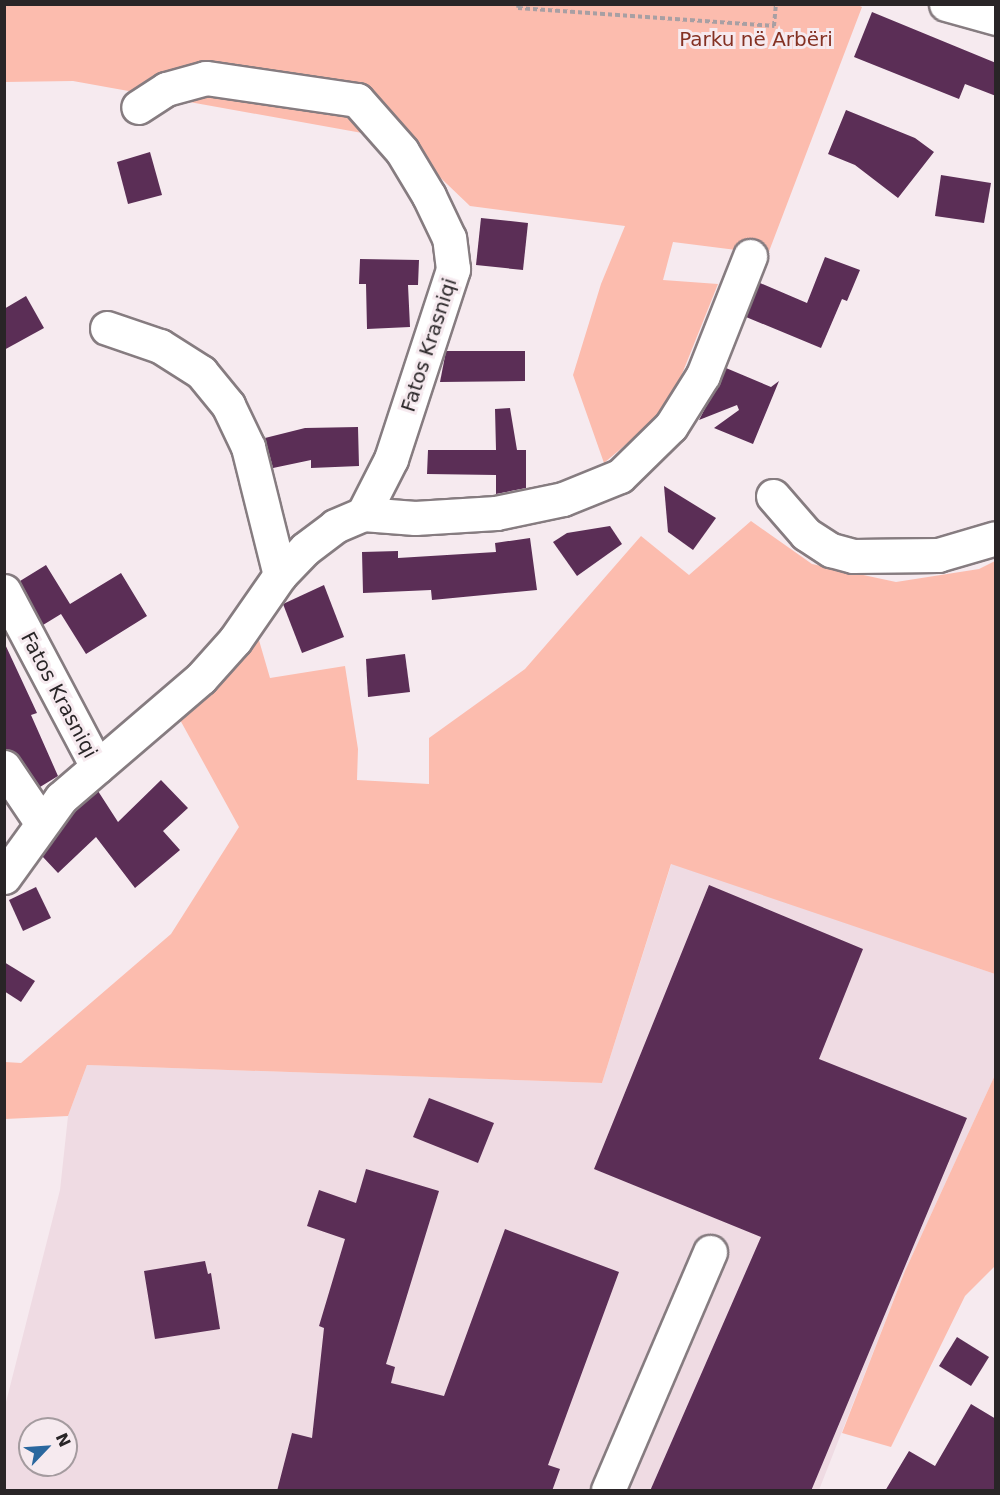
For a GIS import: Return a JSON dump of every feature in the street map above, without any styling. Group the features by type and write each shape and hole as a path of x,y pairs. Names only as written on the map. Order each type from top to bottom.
{"street":[{"path":"946,4 996,18"},
{"name":"Fatos Krasniqi","path":"138,107 166,89 206,78 357,100 402,151 429,196 449,238 453,268 391,459 363,514"},
{"name":"Fatos Krasniqi","path":"4,877 41,822 97,767 201,678 235,640 280,574 335,526 363,514 415,518 496,513 563,499 620,476 671,426 703,375 750,256"},
{"path":"107,328 170,352 201,372 228,405 248,447 280,574"},
{"path":"773,496 806,534 831,550 854,556 938,555 996,538"},
{"name":"Fatos Krasniqi","path":"4,591 97,767"},
{"path":"4,767 41,822"},
{"path":"608,1491 710,1252"}],"path":[{"path":"519,4 518,8 774,26 776,4"}],"shaded area":[{"path":"672,862 995,974 995,1075 905,1271 819,1490 5,1490 4,1410 60,1190 68,1116 87,1065 602,1083"}],"green space":[{"name":"Parku në Arbëri","path":"855,4 862,7 768,254 673,242 663,280 718,284 668,409 604,463 573,375 601,284 625,226 470,206 401,140 73,81 5,82 4,5"},
{"path":"751,521 812,564 896,582 979,569 995,561 995,974 671,864 602,1083 87,1065 68,1116 5,1119 5,1062 21,1063 171,934 239,827 179,718 256,630 270,678 345,666 358,749 357,780 429,784 429,738 525,669 641,536 689,575"},
{"path":"995,1075 995,1266 965,1296 891,1447 842,1433 905,1271"}],"building":[{"path":"872,12 996,63 996,96 965,84 959,99 854,57"},
{"path":"846,110 915,138 934,152 898,198 855,165 828,154"},
{"path":"150,152 162,195 128,204 117,162"},
{"path":"941,175 991,183 984,223 935,216"},
{"path":"481,218 528,223 523,270 476,265"},
{"path":"825,257 860,270 847,301 842,299 821,348 746,317 760,283 807,303"},
{"path":"360,259 419,260 418,285 408,285 410,327 367,329 366,284 359,284"},
{"path":"26,296 44,328 4,350 4,309"},
{"path":"446,351 525,351 525,381 440,382"},
{"path":"726,368 771,387 779,381 753,444 714,428 739,410 737,405 699,420"},
{"path":"510,408 517,450 526,450 526,488 496,494 496,475 427,474 428,450 496,450 495,409"},
{"path":"358,427 359,466 311,468 311,460 273,468 265,438 305,428"},
{"path":"664,486 716,518 693,550 668,532"},
{"path":"610,526 622,544 577,576 553,542 567,533"},
{"path":"530,538 537,590 432,600 431,590 363,593 362,552 398,551 398,558 496,552 495,543"},
{"path":"46,565 70,604 121,573 147,616 86,654 61,614 43,625 20,581"},
{"path":"324,585 344,637 302,653 283,604"},
{"path":"4,642 37,713 31,715 58,776 40,787 19,756 4,749"},
{"path":"405,654 410,692 368,697 366,659"},
{"path":"161,780 188,808 163,831 180,850 135,888 96,837 58,873 42,856 74,812 98,791 118,822"},
{"path":"709,885 863,949 819,1059 967,1118 811,1491 650,1491 761,1237 594,1169"},
{"path":"36,887 51,918 23,931 9,900"},
{"path":"4,962 35,981 21,1002 4,991"},
{"path":"429,1098 494,1123 478,1163 413,1137"},
{"path":"366,1169 439,1191 386,1364 395,1367 391,1383 444,1396 505,1229 619,1272 548,1465 560,1469 552,1491 277,1491 292,1433 312,1438 324,1328 319,1326 345,1239 307,1226 319,1190 356,1203"},
{"path":"205,1261 208,1274 211,1273 220,1329 155,1339 144,1271"},
{"path":"957,1337 989,1357 971,1386 939,1366"},
{"path":"971,1404 996,1419 996,1491 885,1491 909,1451 935,1466"}]}
